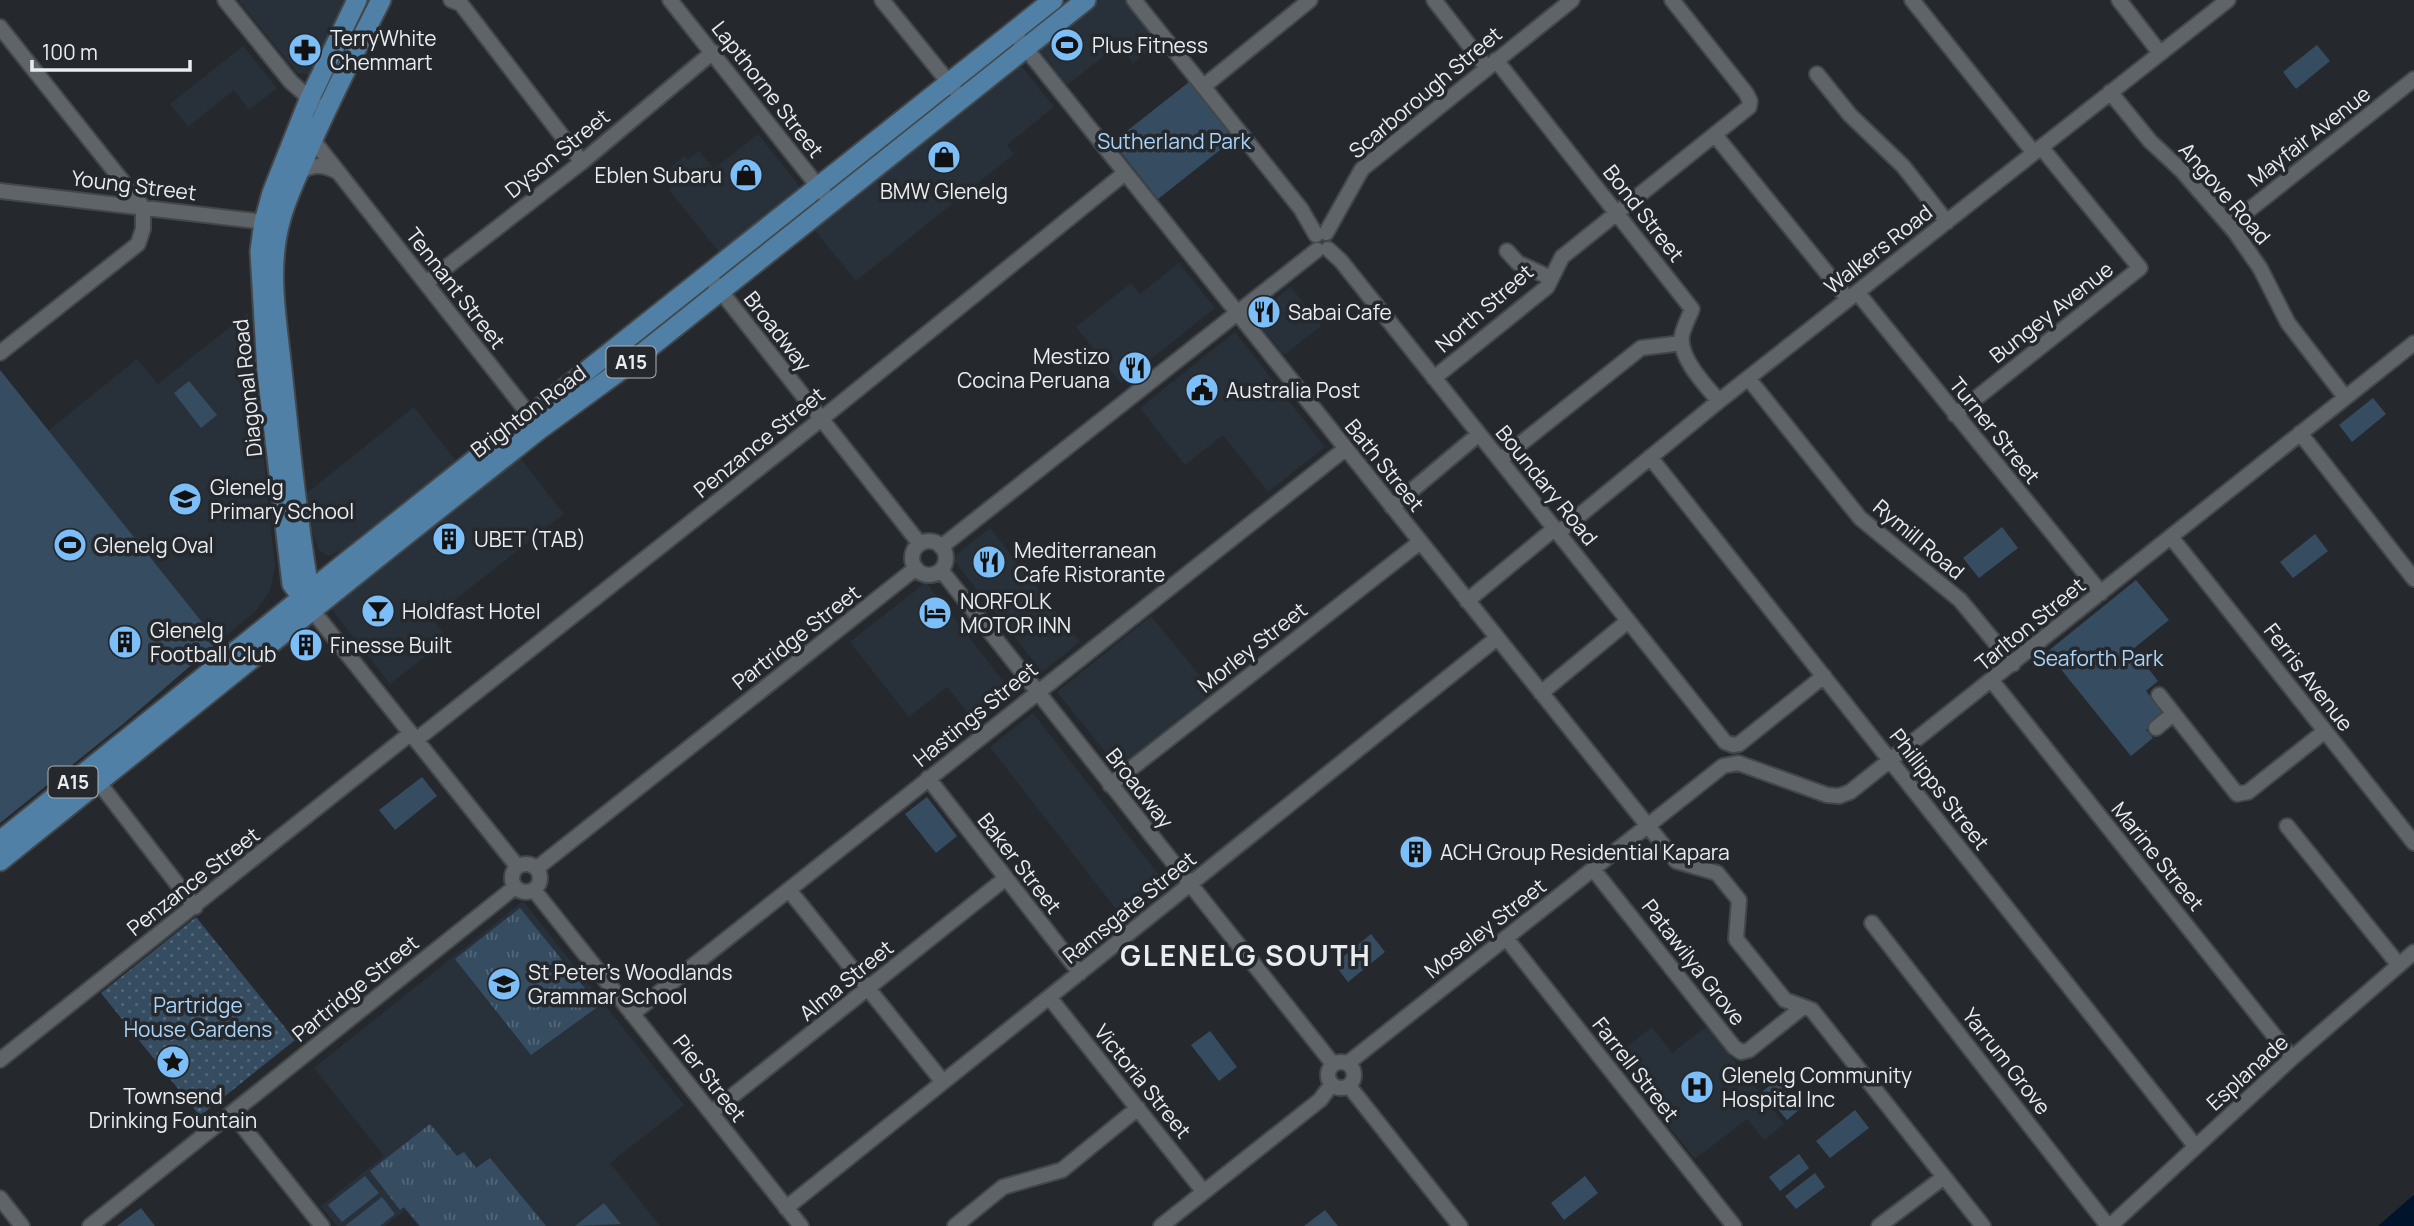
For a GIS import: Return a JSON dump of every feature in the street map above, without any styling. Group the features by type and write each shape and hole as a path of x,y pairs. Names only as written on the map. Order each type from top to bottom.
{"main road":[{"name":"Diagonal Road","path":"308,600 273,277 275,250 279,223 313,140 319,80 357,0"},
{"name":"Diagonal Road","path":"308,600 292,584 267,372 260,251 272,193 318,105 381,0"},
{"name":"Brighton Road","path":"0,841 93,776 308,600 535,423 708,275 1053,0"},
{"name":"Brighton Road","path":"308,600 345,563 535,423 625,367 1086,0"},
{"path":"301,543 315,561 324,566 345,563"},
{"name":"Brighton Road","path":"0,861 93,776"}],"street":[{"path":"225,0 287,77 318,105"},
{"path":"452,0 461,5 582,162"},
{"name":"Lapthorne Street","path":"670,0 832,204"},
{"path":"882,0 962,99"},
{"path":"941,547 1331,241 1321,234 1134,0"},
{"path":"1204,86 1310,0"},
{"name":"Bond Street","path":"1434,0 1492,64 1692,309 1682,334 1682,343"},
{"name":"Scarborough Street","path":"1321,234 1362,169 1572,0"},
{"name":"North Street","path":"1434,378 1547,287 1562,257 1747,110 1750,104 1746,93 1672,0"},
{"path":"1914,0 2038,150"},
{"path":"2119,0 2160,53"},
{"name":"Walkers Road","path":"1467,601 2228,0"},
{"path":"0,27 144,207 143,229 138,244 0,353"},
{"name":"Bath Street","path":"1012,31 1676,861 1717,873 1740,900 1736,939 1785,1000 1812,1010 1983,1226"},
{"name":"Dyson Street","path":"426,283 582,162 713,52"},
{"path":"1817,74 1850,115 1903,166 1947,222"},
{"path":"287,77 305,86 313,85 319,80"},
{"name":"Mayfair Avenue","path":"2230,226 2414,79"},
{"name":"Angove Road","path":"2110,92 2150,141 2182,171 2230,226 2260,268 2288,323 2345,397"},
{"name":"Turner Street","path":"1715,135 1955,415 2101,593"},
{"name":"Tennant Street","path":"313,140 535,423"},
{"name":"Bungey Avenue","path":"1955,415 2140,268 2038,150"},
{"path":"299,172 311,165 327,166 339,172"},
{"name":"Penzance Street","path":"0,1060 820,420 1125,173"},
{"name":"Young Street","path":"0,191 264,222"},
{"path":"1301,209 1322,219 1334,217"},
{"name":"Boundary Road","path":"1322,250 1341,261 1725,742 1739,744 1824,676"},
{"path":"1507,251 1518,263 1551,278"},
{"name":"Broadway","path":"708,275 920,544"},
{"path":"1500,460 1641,348 1682,343 1690,366 1719,401"},
{"name":"Tarlton Street","path":"1647,825 1730,763 1738,763 1827,795 1839,796 1850,792 2414,343"},
{"name":"Rymill Road","path":"1748,378 1860,518 1960,600 2013,664"},
{"path":"2300,433 2414,579"},
{"path":"1392,507 1479,434"},
{"name":"Hastings Street","path":"632,1014 1345,449"},
{"name":"Phillipps Street","path":"1650,457 2196,1147"},
{"name":"Ferris Avenue","path":"2171,537 2414,843"},
{"path":"931,542 941,547 946,561 941,570 925,575 916,568 914,553 920,544 931,542"},
{"name":"Morley Street","path":"1111,785 1420,542"},
{"name":"Partridge Street","path":"537,869 916,568"},
{"name":"Broadway","path":"941,570 1333,1064"},
{"path":"308,600 517,866"},
{"path":"1541,693 1628,621"},
{"name":"Ramsgate Street","path":"786,1208 1497,638"},
{"name":"Marine Street","path":"1992,681 2292,1058"},
{"path":"2159,695 2237,794 2248,792 2325,731"},
{"path":"2156,728 2173,714"},
{"path":"93,776 195,907"},
{"name":"Baker Street","path":"928,778 1080,973"},
{"name":"Moseley Street","path":"1348,1063 1647,825"},
{"path":"2287,826 2398,964"},
{"path":"530,863 537,869 541,877 534,890 526,892 515,887 512,874 517,866 530,863"},
{"name":"Patawilya Grove","path":"1593,869 1734,1047 1741,1052 1749,1050 1803,1007"},
{"name":"Alma Street","path":"711,1114 1006,878"},
{"name":"Partridge Street","path":"90,1226 515,887"},
{"name":"Pier Street","path":"534,890 801,1226"},
{"path":"789,890 943,1082"},
{"name":"Yarrum Grove","path":"1872,923 2109,1226"},
{"name":"Farrell Street","path":"1506,938 1734,1226"},
{"name":"Esplanade","path":"2109,1226 2292,1058 2414,952"},
{"name":"Victoria Street","path":"1049,997 1204,1192"},
{"path":"1340,1061 1348,1063 1355,1074 1349,1086 1342,1088 1332,1084 1328,1076 1333,1064 1340,1061"},
{"path":"1161,1226 1320,1100 1332,1084"},
{"path":"1349,1086 1460,1226"},
{"path":"955,1226 1003,1187 1062,1170 1138,1108"},
{"path":"232,1113 322,1226"},
{"path":"1879,1226 1944,1177"},
{"path":"0,1198 22,1226"}],"shaded area":[{"path":"238,0 346,0 313,75 297,73"},
{"path":"1100,0 1125,0 1158,43 1133,63 1118,45 1067,85 1038,48"},
{"path":"243,46 277,88 249,110 234,90 188,127 170,104"},
{"path":"1014,67 1023,68 1054,107 1007,145 1014,154 856,281 813,228"},
{"path":"758,134 800,187 719,252 660,176 685,156 688,160 699,151 714,169"},
{"path":"1179,263 1215,308 1121,383 1076,327 1131,283 1140,294"},
{"path":"1291,287 1321,326 1284,355 1253,316"},
{"name":"Glenelg Primary School","path":"248,313 275,566 270,591 255,612 218,642 48,431 137,359 158,384"},
{"path":"1235,332 1325,447 1268,492 1223,435 1185,465 1140,408"},
{"path":"414,407 456,461 343,550 328,556 319,550 309,524 307,493"},
{"path":"520,458 564,514 432,618 448,639 390,684 330,607"},
{"path":"990,528 1080,642 1042,672 952,558"},
{"path":"926,582 1014,695 977,724 947,687 909,717 850,642"},
{"path":"1151,616 1213,692 1118,768 1057,692"},
{"path":"1033,713 1169,888 1126,922 990,747"},
{"name":"St Peter’s Woodlands Grammar School","path":"523,901 684,1105 610,1163 660,1226 418,1226 405,1210 385,1226 337,1226 321,1206 384,1156 314,1068"},
{"name":"Glenelg Community Hospital Inc","path":"1707,1026 1784,1124 1764,1140 1747,1119 1695,1159 1614,1057 1652,1027 1672,1053"},
{"path":"2414,1195 2414,1226 2378,1226 2410,1198"}],"green space":[{"path":"2317,45 2330,61 2296,89 2283,72"},
{"name":"Sutherland Park","path":"1189,82 1234,139 1158,199 1113,142"},
{"name":"Glenelg Oval","path":"0,370 218,642 123,724 0,823"},
{"path":"189,381 217,415 201,428 174,393"},
{"path":"2373,398 2386,414 2352,442 2339,425"},
{"path":"2002,527 2018,548 1979,578 1963,558"},
{"path":"2315,534 2328,551 2293,578 2280,562"},
{"name":"Seaforth Park","path":"2136,580 2169,620 2133,649 2158,681 2146,691 2165,715 2146,730 2153,738 2131,756 2047,652"},
{"path":"422,777 437,796 395,830 379,810"},
{"path":"927,797 957,836 936,853 905,814"},
{"path":"520,908 599,1006 531,1055 455,959"},
{"name":"Partridge House Gardens","path":"196,917 295,1040 200,1116 101,993"},
{"path":"1371,934 1385,952 1348,982 1334,964"},
{"path":"1210,1031 1237,1067 1219,1081 1191,1045"},
{"path":"1777,1080 1800,1109 1787,1120 1763,1091"},
{"path":"1855,1110 1869,1128 1830,1158 1816,1141"},
{"path":"430,1124 457,1156 464,1152 476,1168 490,1158 546,1226 420,1226 404,1207 400,1210 370,1171"},
{"path":"1799,1154 1809,1168 1780,1191 1769,1177"},
{"path":"1815,1173 1825,1187 1796,1209 1785,1196"},
{"path":"365,1176 379,1193 342,1222 328,1205"},
{"path":"1585,1176 1598,1193 1564,1220 1551,1203"},
{"path":"382,1197 395,1214 380,1226 345,1226"},
{"path":"604,1203 621,1224 575,1226"},
{"path":"141,1208 155,1226 117,1226"},
{"path":"1325,1210 1338,1226 1304,1226"}],"place":[{"name":"Plus Fitness","path":"1067,45"},
{"name":"TerryWhite Chemmart","path":"305,50"},
{"name":"BMW Glenelg","path":"944,157"},
{"name":"Eblen Subaru","path":"746,175"},
{"name":"Sabai Cafe","path":"1264,312"},
{"name":"Mestizo Cocina Peruana","path":"1135,368"},
{"name":"Australia Post","path":"1202,390"},
{"name":"Glenelg Primary School","path":"185,499"},
{"name":"UBET (TAB)","path":"449,539"},
{"name":"Glenelg Oval","path":"70,545"},
{"name":"Mediterranean Cafe Ristorante","path":"989,562"},
{"name":"Holdfast Hotel","path":"378,611"},
{"name":"NORFOLK MOTOR INN","path":"935,613"},
{"name":"Glenelg Football Club","path":"125,642"},
{"name":"Finesse Built","path":"306,645"},
{"name":"ACH Group Residential Kapara","path":"1416,852"},
{"name":"St Peter’s Woodlands Grammar School","path":"504,984"},
{"name":"Townsend Drinking Fountain","path":"173,1062"},
{"name":"Glenelg Community Hospital Inc","path":"1697,1087"}],"district":[{"name":"GLENELG SOUTH","path":"1246,955"}]}
